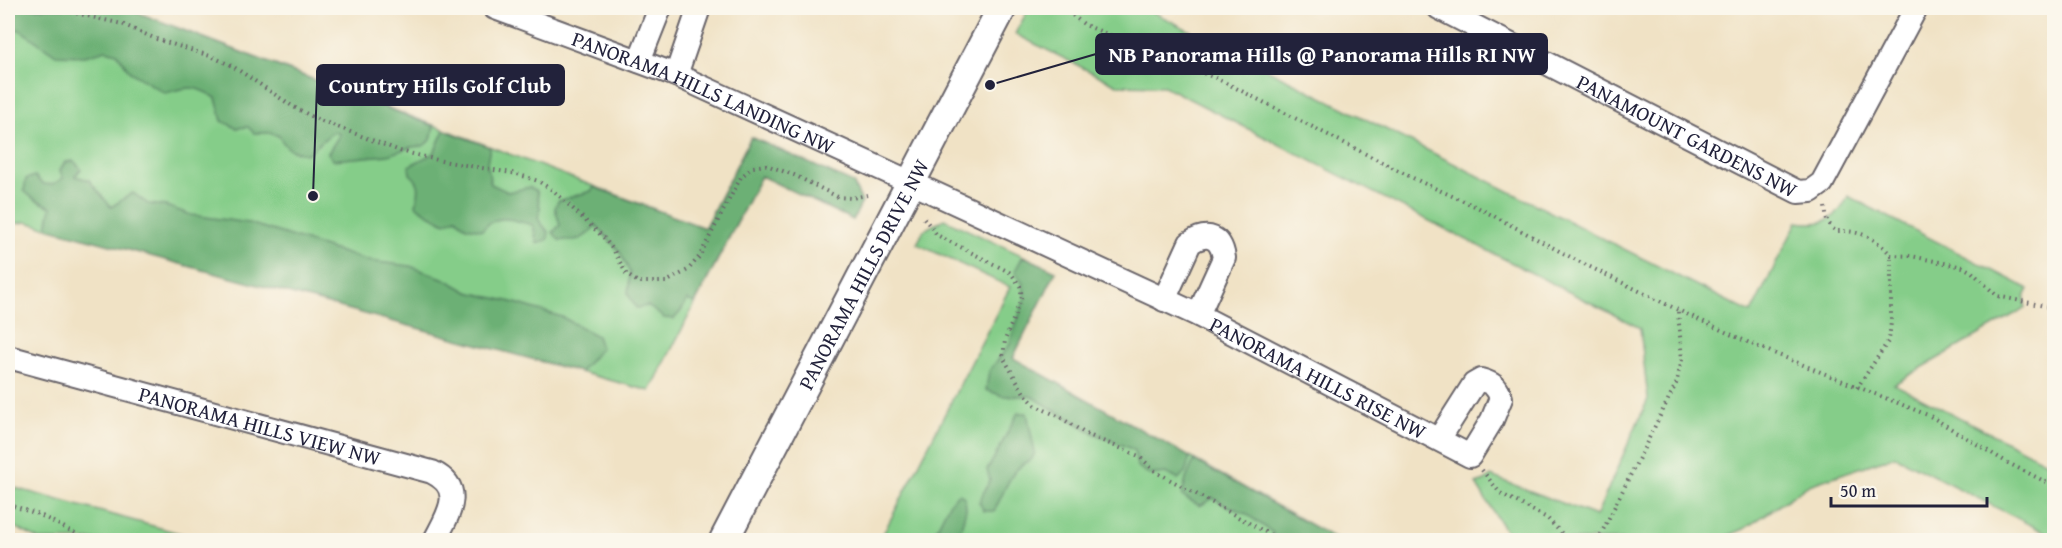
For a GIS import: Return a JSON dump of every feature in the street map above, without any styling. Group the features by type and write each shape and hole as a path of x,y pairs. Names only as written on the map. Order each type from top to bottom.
{"street":[{"name":"PANORAMA HILLS LANDING NW","path":"495,8 676,75 910,182"},
{"path":"639,61 660,8"},
{"path":"676,75 699,8"},
{"name":"PANORAMA HILLS DRIVE NW","path":"724,540 1002,8"},
{"name":"PANAMOUNT GARDENS NW","path":"1439,8 1798,192 1811,191 1822,183 1916,8"},
{"name":"PANORAMA HILLS RISE NW","path":"910,182 1198,315 1470,456 1492,420 1501,398 1498,389 1493,384 1481,380 1474,384 1439,439"},
{"name":"PANORAMA HILLS RISE NW","path":"1164,300 1190,243 1207,236 1216,240 1222,248 1224,258 1198,315"},
{"name":"PANORAMA HILLS VIEW NW","path":"8,359 12,358 432,472 442,477 452,491 453,505 435,540"}],"path":[{"path":"53,8 122,24 156,39 213,57 234,67 292,106 317,119 400,150 418,156 500,171 538,181 554,191 604,238 627,275 638,282 666,282 688,270 704,248 741,177 753,167 766,165 794,175 838,197 852,198 867,195"},
{"path":"1063,8 1084,25 1220,80 1420,182 1477,207 1578,261 1678,310 1756,346 1930,416 2008,463 2055,486"},
{"path":"1822,183 1827,221 1835,231 1850,230 1870,236 1881,243 1891,255 1891,322 1888,340 1857,388"},
{"path":"924,218 937,235 1011,273 1020,286 1022,297 1005,340 1003,357 1024,393 1036,406 1060,417 1094,438 1140,456 1156,472 1280,540"},
{"path":"1891,255 1911,256 1963,267 1972,272 1997,296 2055,308"},
{"path":"1598,540 1679,375 1682,360 1678,310"},
{"path":"1470,456 1500,493 1547,518 1568,540"},
{"path":"8,504 42,516 88,540"}],"green space":[{"path":"8,8 131,10 704,228 751,137 853,183 862,202 853,220 761,176 650,391 26,222 8,225"},
{"path":"8,8 131,10 434,126 431,140 423,146 411,147 388,155 333,160 328,153 340,134 333,132 307,154 297,152 287,147 279,136 254,133 248,127 236,128 222,121 216,98 202,90 186,88 165,93 130,72 117,53 106,50 85,56 56,55 20,30 8,28"},
{"path":"1029,8 1145,8 1751,313 1797,222 1814,223 1828,220 1839,211 1848,196 2029,289 2025,297 2025,308 1894,384 2054,466 2054,537 1895,456 1809,485 1744,529 1718,540 1511,540 1476,484 1491,476 1596,516 1648,399 1640,328 1164,86 1117,85 1015,34"},
{"path":"444,130 490,147 487,163 491,184 508,192 530,187 537,191 540,208 538,219 549,233 547,240 537,243 533,225 499,219 482,230 466,227 456,218 445,223 416,205 419,188 410,174 409,166 434,153"},
{"path":"751,137 853,183 862,202 853,220 761,176 695,303 687,300 674,319 664,318 648,306 636,308 628,294 630,273 620,252 596,225 584,237 576,240 559,240 553,232 560,225 555,208 558,201 591,191 594,187 705,228"},
{"path":"74,161 81,169 75,176 89,180 111,207 133,193 148,204 166,206 191,215 249,223 369,261 410,266 445,279 468,292 562,317 597,336 601,348 580,372 47,228 51,207 24,191 26,179 35,176 45,184 56,183 63,178 60,170 65,162"},
{"path":"944,219 1056,271 1013,358 1338,540 880,540 1010,287 917,244 924,230"},
{"path":"1023,256 1056,271 1013,358 1190,457 1185,473 1178,479 1165,473 1150,475 1137,466 1134,450 1093,433 1031,396 1003,396 986,390 989,371 1009,346 1025,298 1023,284 1015,271"},
{"path":"1018,413 1027,413 1035,453 1031,460 1017,469 994,511 984,511 979,502 990,480 987,470"},
{"path":"1194,460 1338,540 1269,540 1273,533 1245,513 1213,498 1200,506 1182,496"},
{"path":"8,486 204,540 40,540 8,524"},
{"path":"959,493 965,498 966,509 958,540 931,540 950,502"}],"place":[{"name":"NB Panorama Hills @ Panorama Hills RI NW","path":"990,85"},
{"name":"Country Hills Golf Club","path":"313,196"}]}
